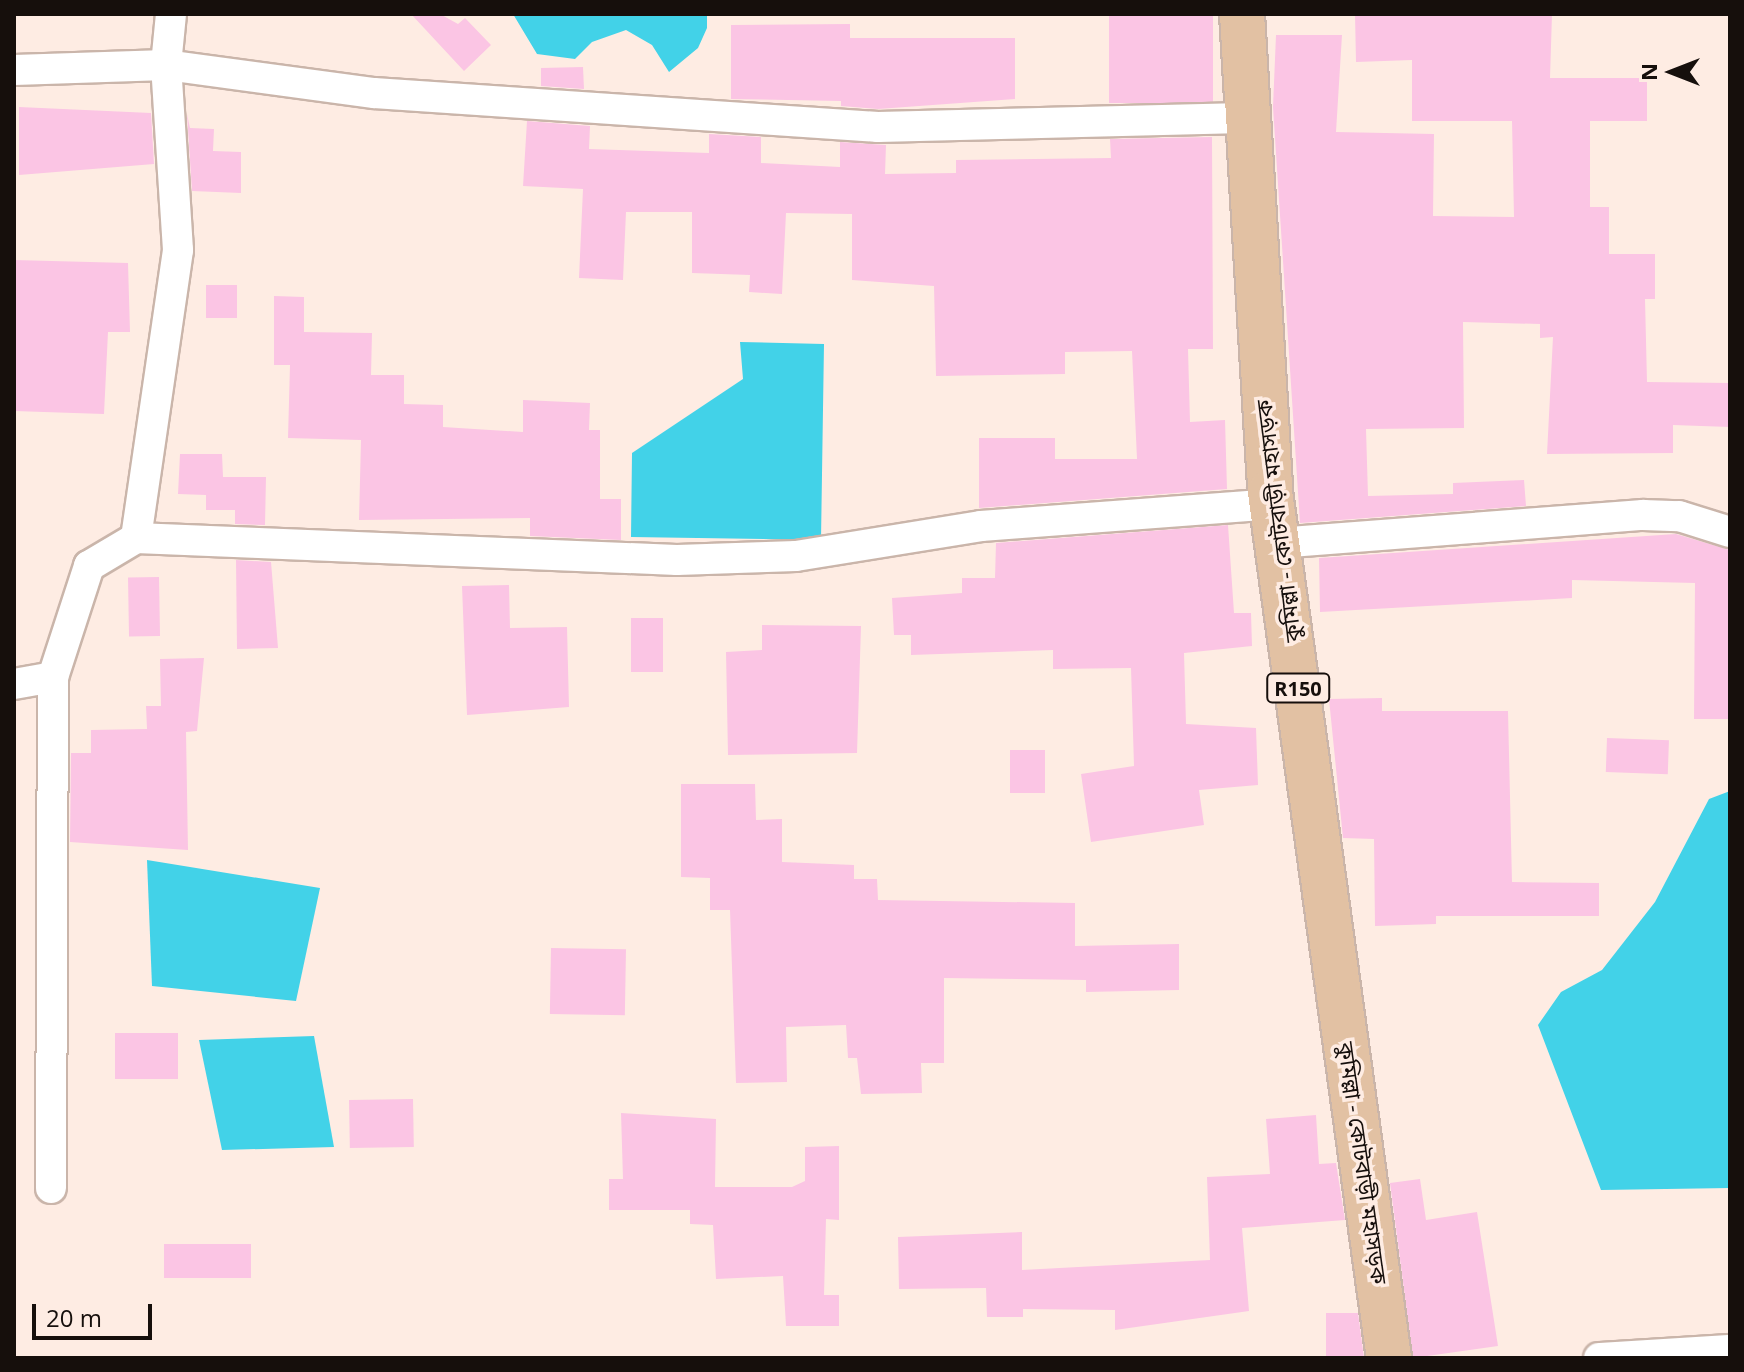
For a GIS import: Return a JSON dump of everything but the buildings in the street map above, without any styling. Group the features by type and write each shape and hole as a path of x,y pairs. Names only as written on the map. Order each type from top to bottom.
{"main road":[{"name":"কুমিল্লা - কোটবাড়ী মহাসড়ক","path":"1242,14 1244,118 1274,523 1389,1358"}],"street":[{"path":"136,538 178,250 166,65 171,14"},
{"path":"14,70 166,65 374,93 878,127 1244,118"},
{"path":"51,1188 53,677 89,566 136,538 706,559 796,556 981,526 1643,515 1679,516 1730,532"},
{"path":"14,684 53,677"},
{"path":"1599,1358 1730,1350"}],"water":[{"path":"513,14 707,14 707,28 698,48 669,72 652,45 626,30 592,42 575,59 537,54"},
{"path":"740,342 824,344 821,540 631,537 632,453 743,379"},
{"path":"1730,791 1730,1188 1601,1190 1538,1025 1561,992 1602,970 1655,902 1709,799"},
{"path":"147,860 320,888 296,1001 152,986"},
{"path":"314,1036 334,1147 222,1150 199,1040"}]}
